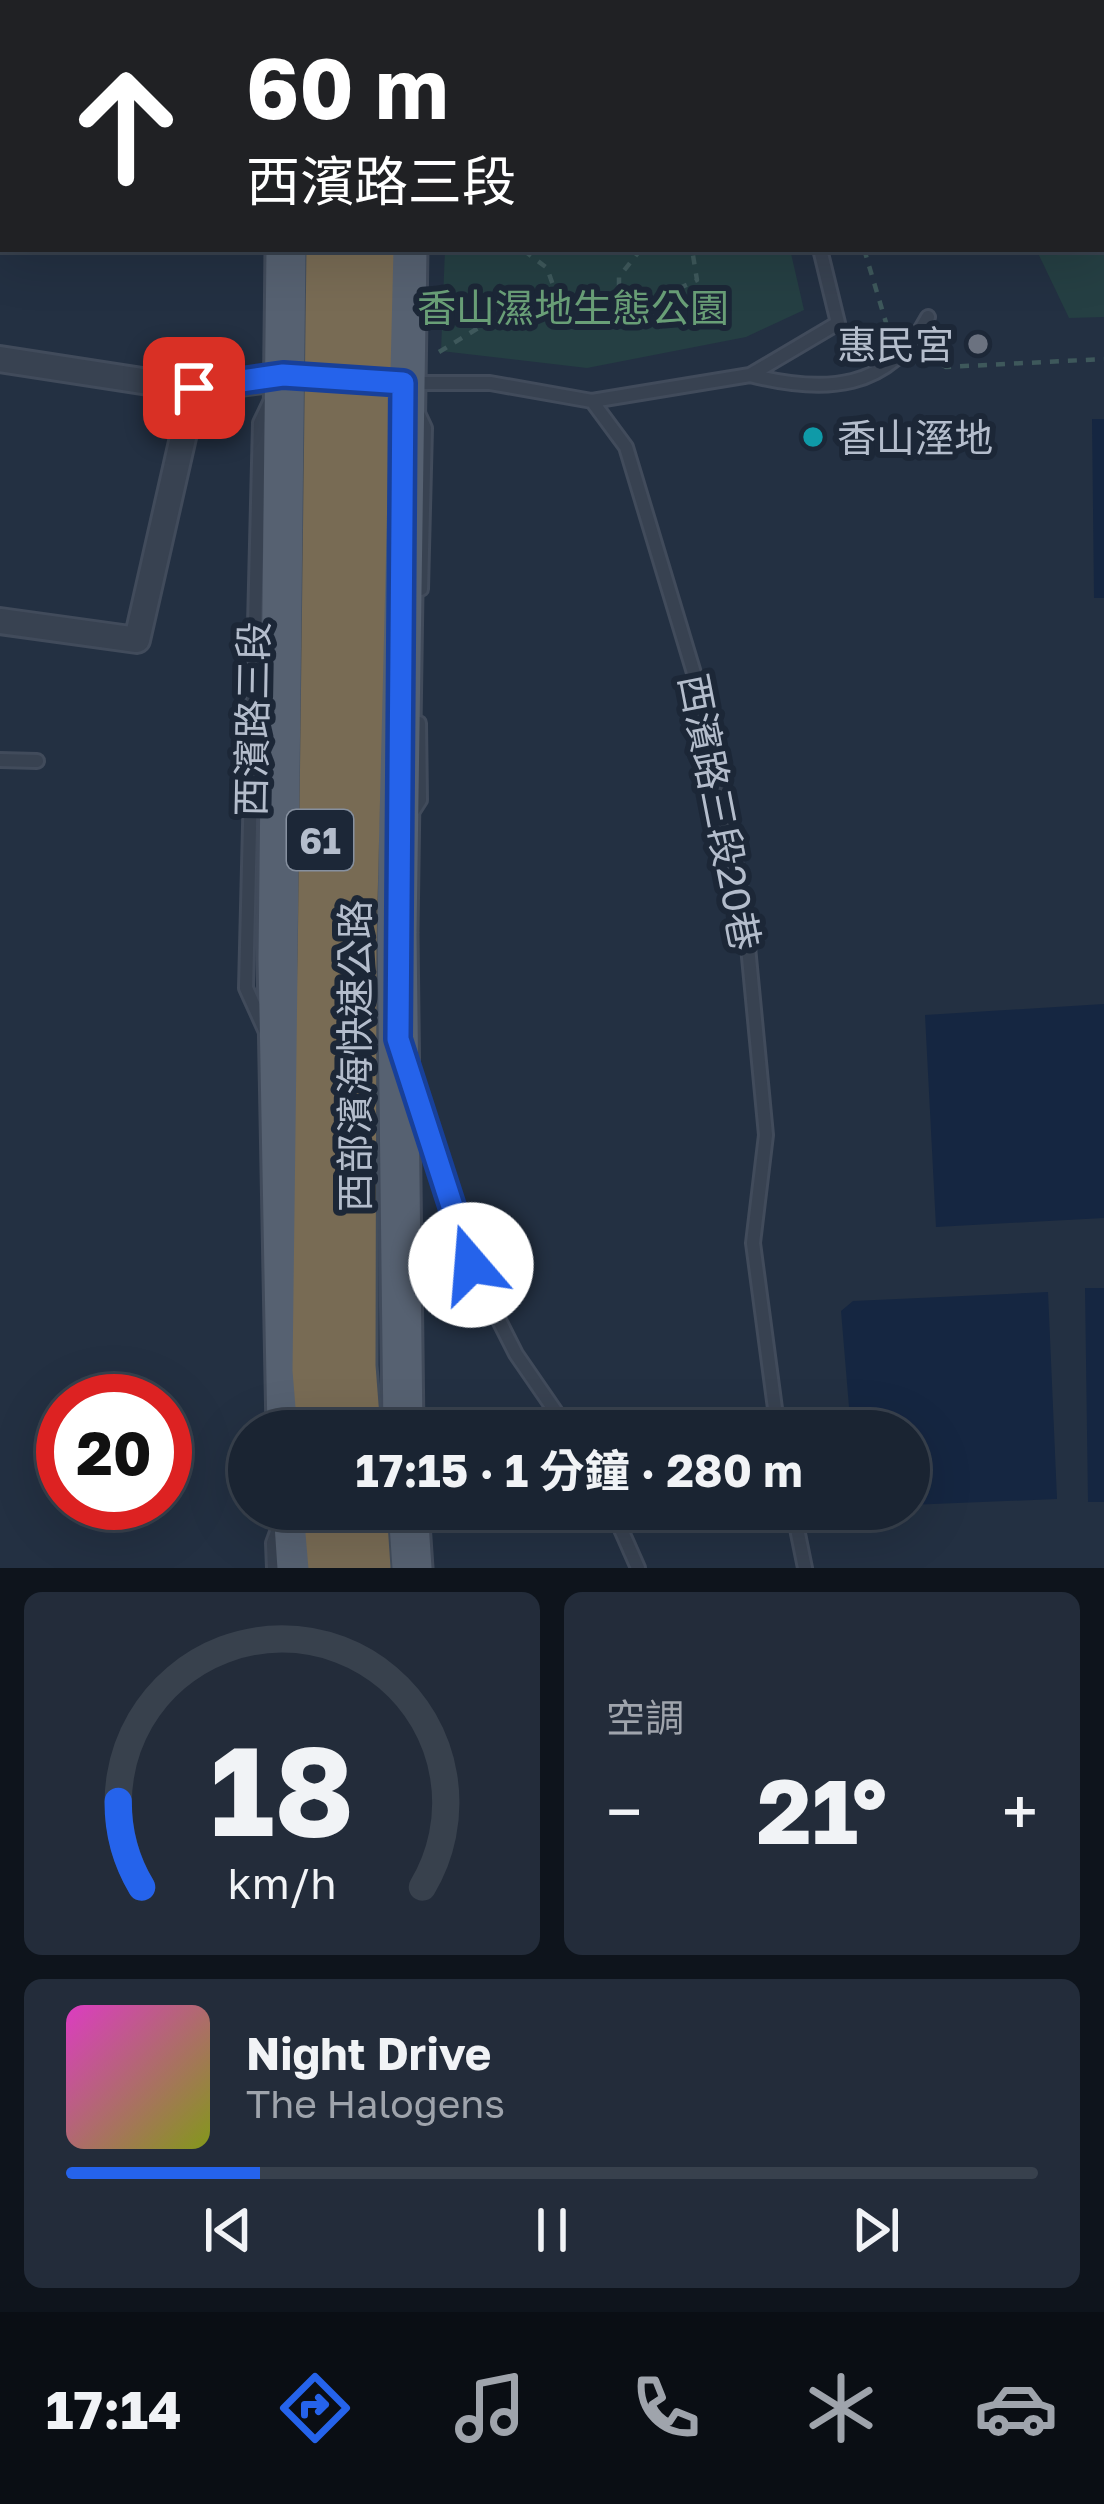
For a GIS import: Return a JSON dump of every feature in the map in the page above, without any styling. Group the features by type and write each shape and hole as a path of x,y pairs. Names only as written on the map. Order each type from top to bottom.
{"highway":[{"name":"西部濱海快速公路","path":"329,252 344,379 356,1410"},
{"name":"西部濱海快速公路","path":"318,1410 315,1370 344,379 370,252"},
{"path":"328,1530 331,1568"},
{"path":"365,1530 368,1568"}],"main road":[{"name":"西濱路三段","path":"287,252 344,379 399,834 398,1039 412,1410"},
{"name":"西濱路三段","path":"287,1410 280,1060 344,379 406,252"},
{"path":"292,1530 297,1568"},
{"path":"410,1530 412,1568"}],"street":[{"path":"0,359 194,388 344,379"},
{"path":"0,621 137,640 194,388"}],"lane":[{"path":"344,379 490,383 592,401 750,375 838,323 821,252"},
{"path":"750,375 792,386 878,376 912,348 928,317"},
{"name":"西濱路三段","path":"344,379 425,428 420,613"},
{"name":"西濱路三段20巷","path":"592,401 626,447 704,703 744,905 766,1135 753,1244 775,1410"},
{"name":"西濱路三段","path":"399,834 420,800 419,706"},
{"path":"0,760 37,761"},
{"path":"398,1039 471,1265 516,1354 555,1410"},
{"name":"西濱路三段","path":"412,1410 415,1093"},
{"path":"274,1568 273,1543 279,1530"},
{"path":"621,1530 638,1568"},
{"path":"797,1530 805,1568"}],"path":[{"path":"344,379 453,339 506,311 546,305 555,291 547,268 526,252"},
{"path":"536,261 540,252"},
{"path":"638,252 619,277 619,299 632,310 697,280 692,252"},
{"path":"865,252 889,335 946,367 1104,359"}],"green space":[{"name":"香山濕地生態公園","path":"445,252 791,252 804,310 746,337 587,368 441,351"},
{"path":"1037,252 1104,252 1104,317 1069,318"}],"water":[{"path":"1092,419 1104,419 1104,598 1094,598"},
{"path":"1104,1004 1104,1218 936,1227 925,1015"},
{"path":"1085,1288 1104,1288 1104,1502 1088,1502"},
{"path":"1048,1292 1057,1499 930,1504 930,1410 849,1410 841,1311 853,1301"}],"place":[{"name":"惠民宮","path":"978,344"},
{"name":"香山溼地","path":"813,437"}],"route":[{"path":"194,388 283,375 403,383 398,1039 471,1265"}]}
